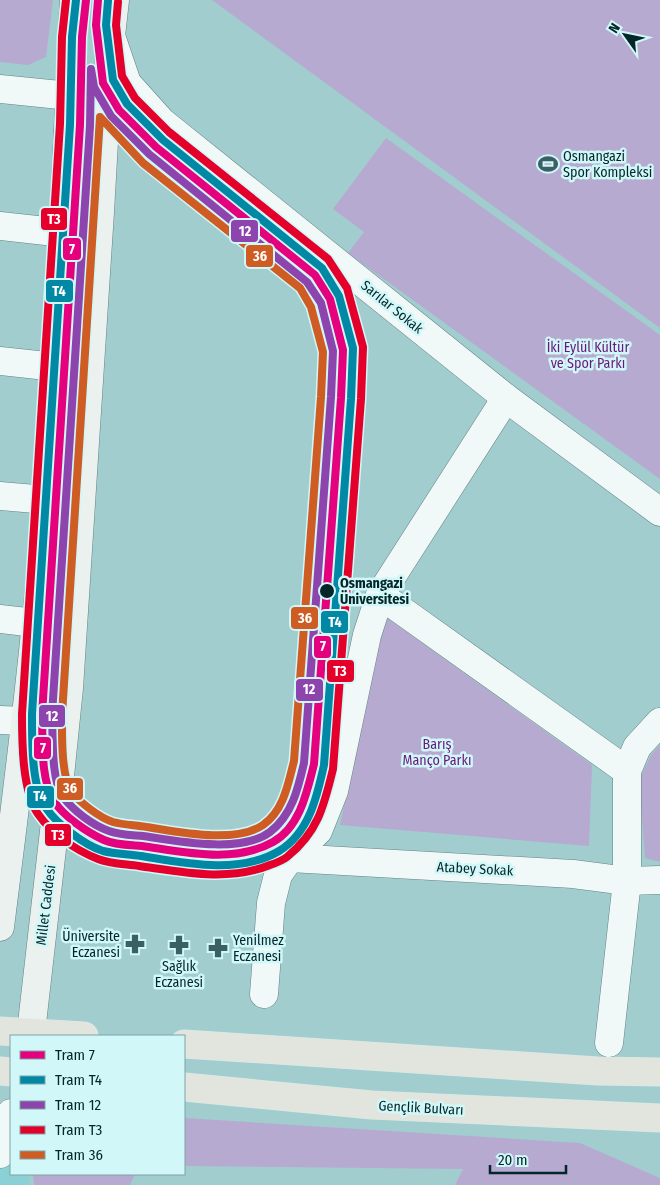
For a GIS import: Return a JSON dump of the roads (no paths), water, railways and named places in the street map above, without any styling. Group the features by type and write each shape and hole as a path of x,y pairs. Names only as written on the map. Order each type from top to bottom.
{"highway":[{"path":"0,1030 57,1035"},
{"path":"185,1044 598,1071 660,1072"},
{"name":"Gençlik Bulvarı","path":"185,1086 372,1106 660,1118"}],"main road":[{"path":"0,928 13,721 35,623 47,500 64,233 74,0"},
{"name":"Millet Caddesi","path":"30,1034 69,688 111,36 115,0"}],"street":[{"name":"Sarılar Sokak","path":"111,36 127,84 162,122 506,398 660,512"},
{"path":"0,89 70,96"},
{"path":"0,226 64,233"},
{"path":"0,361 56,367"},
{"path":"264,994 271,903 278,875 290,858 318,831 334,791 367,635 380,595 506,398"},
{"path":"0,496 47,500"},
{"path":"380,595 627,771"},
{"path":"0,619 35,623"},
{"path":"609,1043 626,881 627,771 637,748 660,722"},
{"name":"Atabey Sokak","path":"290,858 573,874 626,881 660,880"},
{"path":"0,1154 10,1118"}],"tram line":[{"name":"T3","path":"66,0 62,37 60,124 22,714 26,779 38,814 65,841 89,855 113,863 188,873 238,873 279,862 298,848 313,828 323,807 333,769 361,399 363,347 347,288 328,259 169,132 135,98 122,76 116,25 118,2"},
{"name":"T4","path":"76,0 72,37 70,125 32,714 32,749 37,788 46,808 57,821 88,844 103,851 193,864 229,865 247,863 279,851 298,834 315,802 324,765 351,399 353,348 339,296 322,268 163,140 127,104 113,80 106,25 108,1"},
{"name":"7","path":"86,0 82,37 80,125 42,715 46,782 54,801 63,812 76,824 108,842 209,855 242,853 258,849 273,842 290,827 301,808 314,764 343,350 330,299 315,275 156,147 119,110 103,83 96,25 98,0"},
{"name":"12","path":"91,69 94,87 111,116 149,154 307,282 321,303 333,351 304,763 293,801 284,818 270,832 258,839 243,843 190,843 113,832 90,821 72,807 63,797 56,780 53,758 52,715 90,126 91,69"},
{"name":"36","path":"100,117 143,163 300,288 311,307 323,352 294,761 290,779 276,812 263,825 251,831 238,834 190,834 113,822 96,813 79,800 71,791 65,775 62,715 100,117"}],"place":[{"name":"Osmangazi Spor Kompleksi","path":"548,164"},
{"name":"Osmangazi Üniversitesi","path":"327,591"},
{"name":"Üniversite Eczanesi","path":"135,944"},
{"name":"Sağlık Eczanesi","path":"179,945"},
{"name":"Yenilmez Eczanesi","path":"218,948"}],"park label":[{"name":"İki Eylül Kültür ve Spor Parkı","path":"588,356"},
{"name":"Barış Manço Parkı","path":"437,752"}]}
